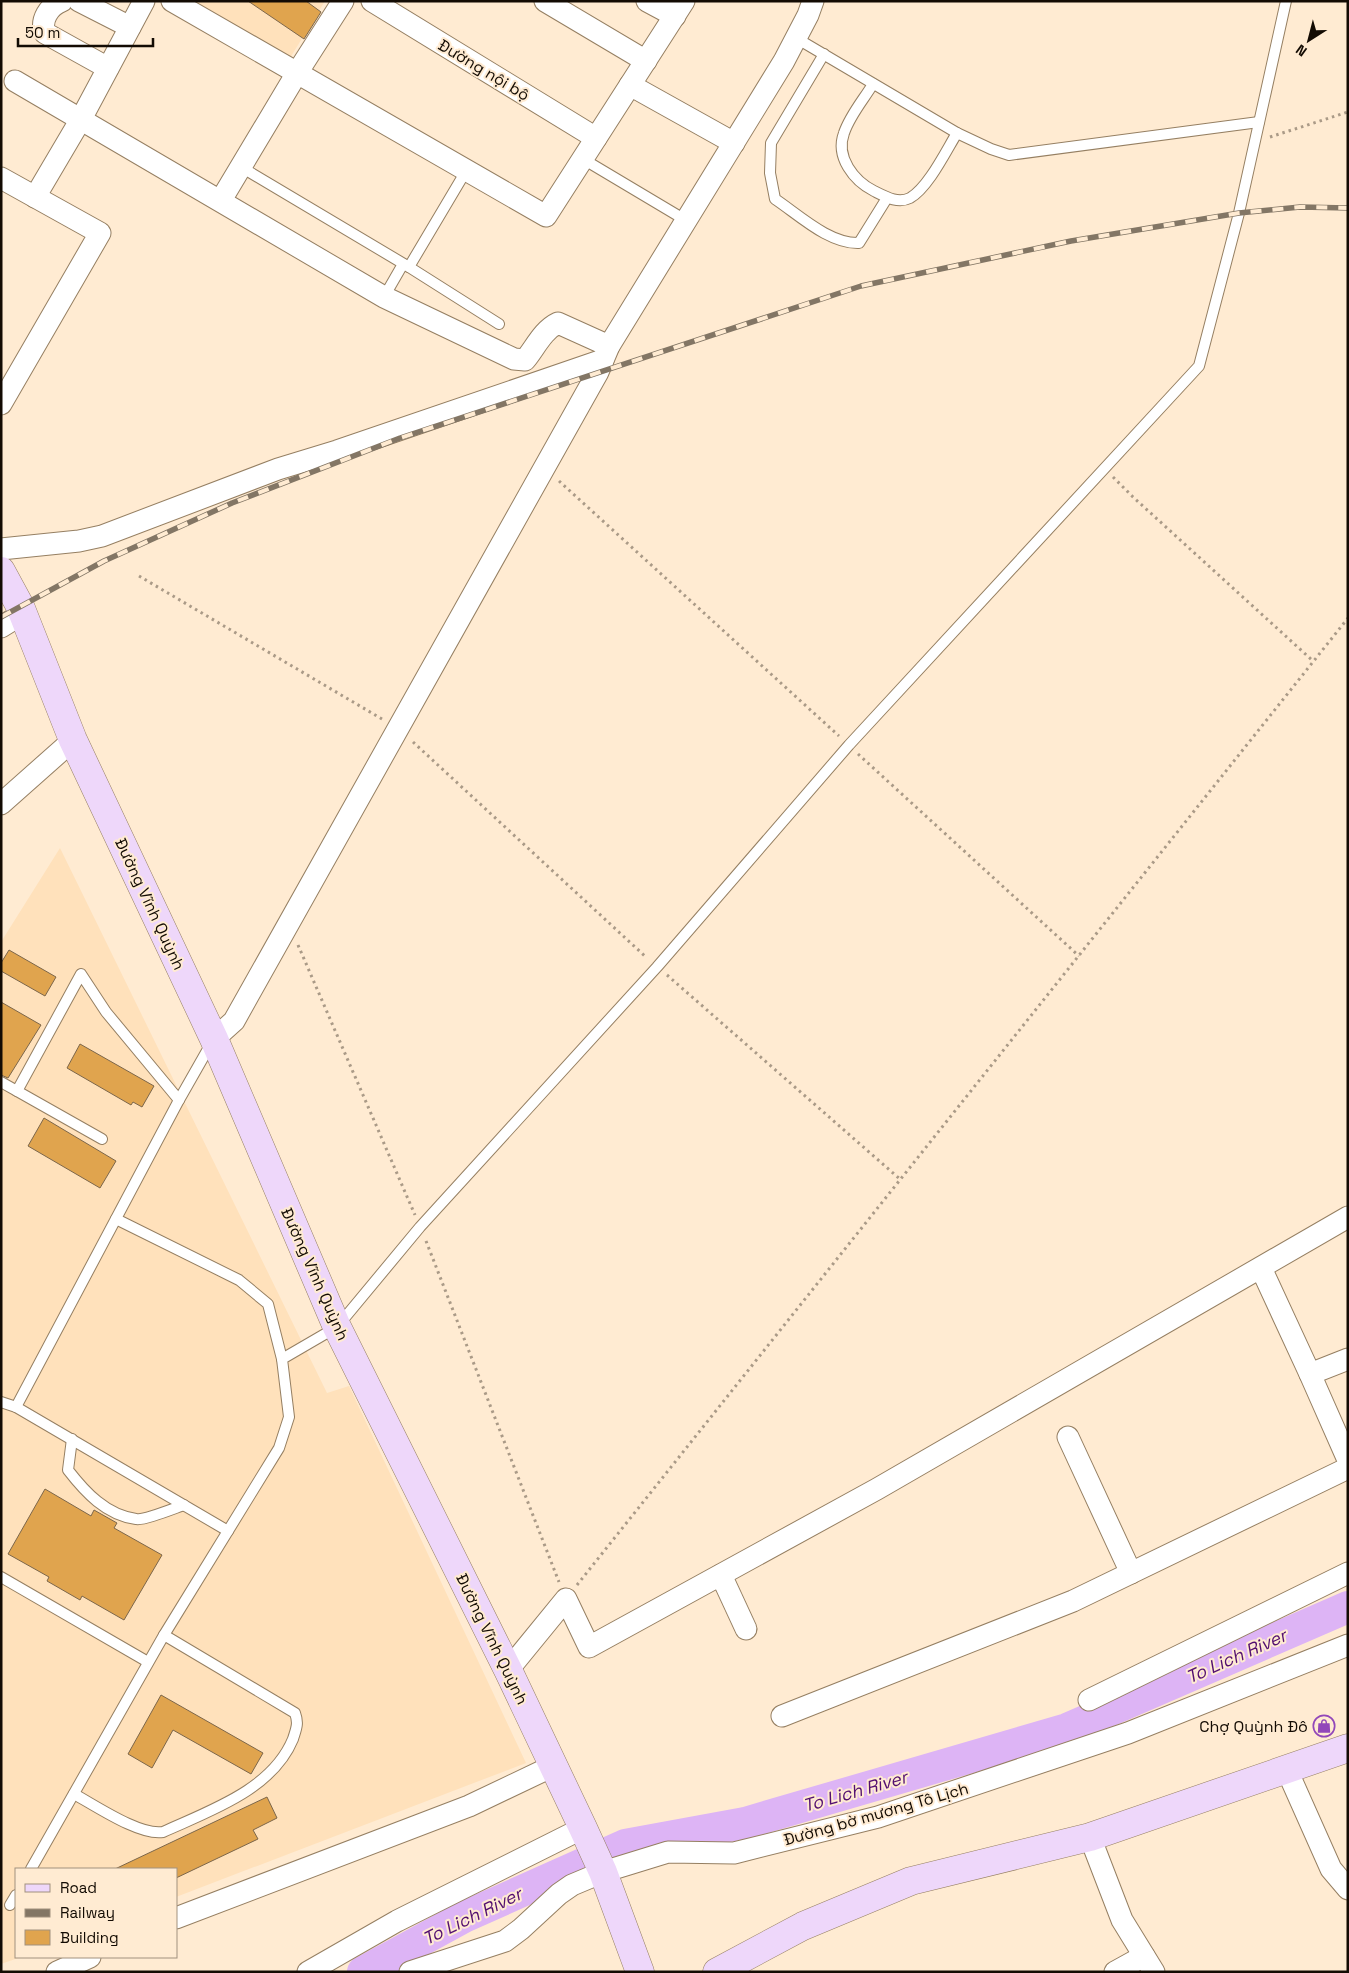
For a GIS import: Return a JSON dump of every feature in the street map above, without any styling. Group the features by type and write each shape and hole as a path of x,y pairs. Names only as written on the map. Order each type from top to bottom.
{"street":[{"path":"62,1 52,7 46,16 43,23 45,33 108,68"},
{"path":"79,1 130,27"},
{"path":"35,197 81,119 144,1"},
{"path":"172,1 546,216 679,9 647,1"},
{"path":"221,200 297,73 343,1"},
{"name":"Đường nội bộ","path":"372,1 596,138"},
{"path":"545,1 646,60"},
{"path":"214,1039 234,1021 606,353 796,38 808,16 813,1"},
{"path":"15,80 384,296 520,361 525,360 542,336 558,323 606,353"},
{"path":"630,85 734,143"},
{"path":"1,178 100,233 1,404"},
{"path":"1,549 79,541 102,536 278,469 337,451 606,353"},
{"name":"Đường Vĩnh Quỳnh","path":"1,572 20,606 12,621 73,740 214,1039 337,1327 508,1670 584,1832 601,1869 640,1972"},
{"path":"1,804 73,740"},
{"path":"508,1670 566,1599 589,1647 877,1489 1348,1217"},
{"path":"1261,1268 1348,1460"},
{"path":"1310,1374 1348,1359"},
{"path":"1068,1437 1131,1573"},
{"path":"782,1716 1073,1601 1348,1468"},
{"path":"1088,1700 1348,1573"},
{"path":"721,1575 746,1629"},
{"name":"Đường bờ mương Tô Lịch","path":"410,1972 505,1941 522,1929 559,1894 601,1869 668,1852 734,1853 878,1817 1000,1778 1128,1733 1348,1644"},
{"path":"717,1972 803,1926 911,1880 1090,1837 1348,1748"},
{"path":"178,1917 469,1806 553,1766"},
{"path":"1286,1768 1331,1869 1348,1889"},
{"path":"308,1972 397,1921 584,1832"},
{"path":"1090,1837 1122,1920 1149,1964 1116,1972"},
{"path":"57,1972 88,1958"}],"lane":[{"path":"282,1359 337,1327 420,1227 657,967 849,745 1199,366 1240,213 1286,1"},
{"path":"796,38 957,133 1009,155 1259,122"},
{"path":"824,54 771,143 770,173 775,198 822,231 840,241 851,243 859,243 887,198"},
{"path":"873,84 843,134 842,146 847,167 854,178 871,190 887,198 900,201 911,197 923,187 957,133"},
{"path":"582,159 687,220"},
{"path":"241,167 406,265 499,324"},
{"path":"384,296 406,265 466,170"},
{"path":"17,1091 81,974 106,1012 178,1100"},
{"path":"16,1407 178,1100 214,1039"},
{"path":"1,1082 102,1139"},
{"path":"32,1868 148,1662 279,1448 288,1417 282,1359 268,1304 239,1280 116,1219"},
{"path":"1,1402 16,1407 228,1531"},
{"path":"72,1440 68,1470 86,1493 110,1510 137,1520 184,1505"},
{"path":"1,1576 148,1662"},
{"path":"74,1794 141,1830 155,1834 163,1832 236,1797 252,1787 280,1762 291,1744 298,1726 295,1714 164,1635"},
{"path":"10,1905 15,1897"}],"path":[{"path":"1255,142 1348,112"},
{"path":"544,467 1079,956"},
{"path":"1105,468 1133,497 1313,661"},
{"path":"139,576 398,728"},
{"path":"288,924 420,1227 566,1599 1348,618"}],"shaded area":[{"path":"189,1 325,1 290,58"},
{"path":"60,848 327,1393 349,1386 526,1763 178,1896 178,1868 15,1868 15,1958 18,1958 1,1964 1,942"}],"building":[{"path":"248,1 306,1 321,12 304,39"},
{"path":"9,950 56,977 45,996 1,971 1,963"},
{"path":"1,1002 41,1025 8,1078 1,1075"},
{"path":"80,1044 154,1086 142,1107 133,1102 131,1105 67,1068"},
{"path":"44,1118 116,1161 100,1188 28,1146"},
{"path":"45,1489 91,1516 94,1510 117,1523 114,1528 162,1555 124,1620 82,1596 80,1600 47,1581 49,1577 8,1554"},
{"path":"161,1695 263,1753 251,1774 173,1730 152,1768 128,1754"},
{"path":"267,1797 277,1818 253,1830 258,1839 178,1877 178,1868 117,1868"}],"waterway":[{"name":"To Lich River","path":"363,1972 464,1917 625,1845 745,1823 1067,1729 1348,1607"}],"railway":[{"path":"1,617 104,561 232,503 400,438 861,286 1071,241 1239,213 1300,207 1348,208"}],"place":[{"name":"Chợ Quỳnh Đô","path":"1324,1726"}]}
